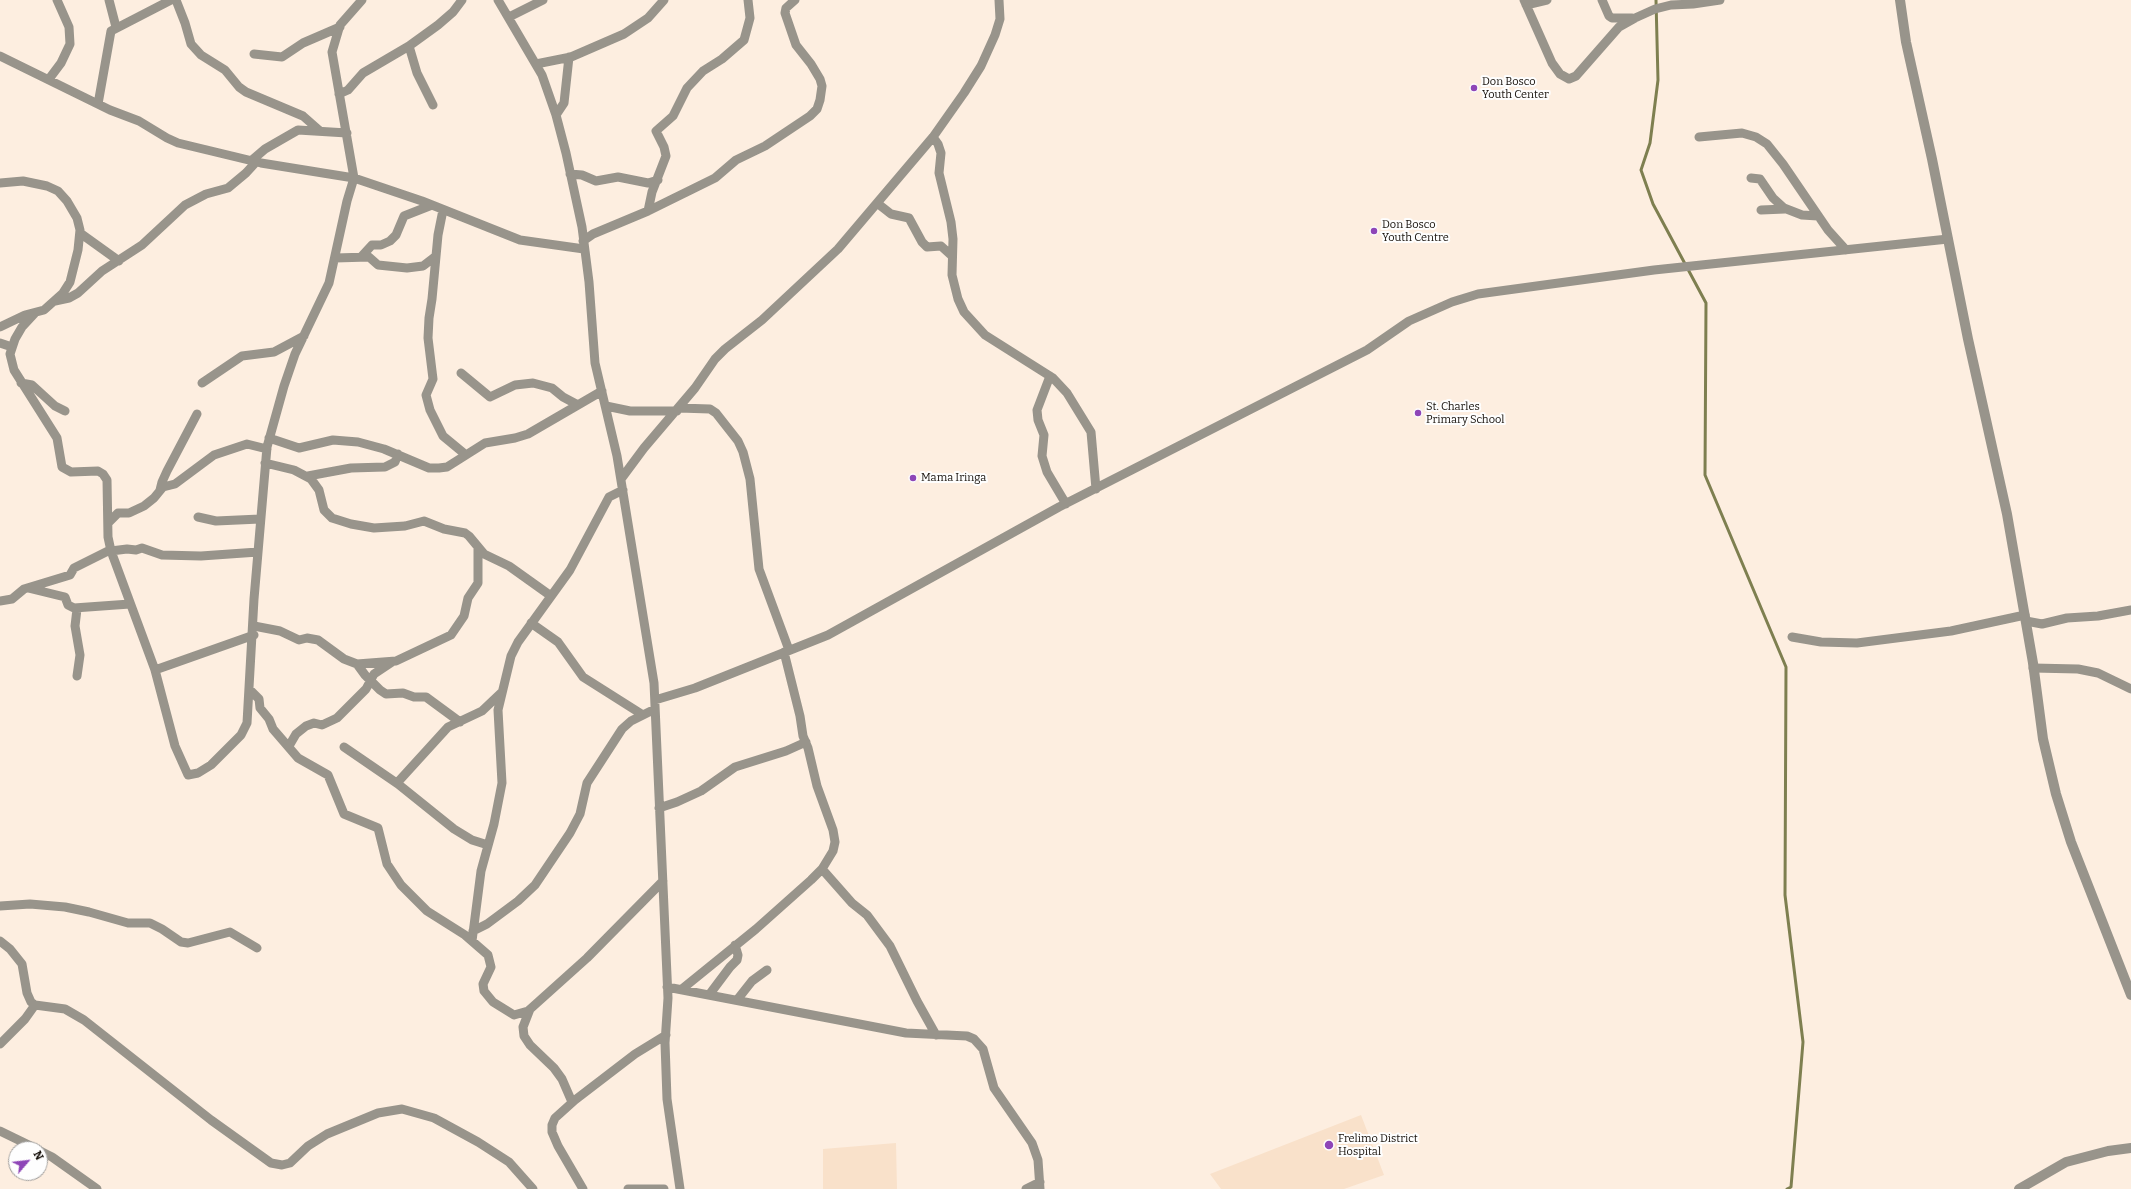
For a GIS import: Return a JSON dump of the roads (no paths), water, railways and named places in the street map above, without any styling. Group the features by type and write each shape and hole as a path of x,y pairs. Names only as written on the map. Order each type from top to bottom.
{"street":[{"path":"49,79 61,63 70,44 69,27 57,0"},
{"path":"109,0 116,27"},
{"path":"98,104 108,56 109,37 111,31 116,27 171,0"},
{"path":"176,0 185,23 190,44 201,55 225,70 239,87 246,92 303,116 320,131"},
{"path":"35,312 22,327 12,347 11,360 14,370 57,438 62,467 71,472 92,470 104,474 107,480 110,551 155,670 167,722 188,775 198,773 210,765 241,735 247,723 260,520 267,449 284,386 304,336 327,290 347,201 354,178 332,52 340,26 362,0"},
{"path":"339,94 348,90 363,73 409,46 448,17 462,0"},
{"path":"498,0 542,75 556,115 570,174 584,245 595,363 606,406 621,479 654,683 667,987 667,1099 680,1189"},
{"path":"508,17 543,0"},
{"path":"536,64 569,57 624,34 648,18 664,0"},
{"path":"648,211 652,192 658,180 666,156 664,147 657,134 657,129 673,116 687,88 703,71 722,59 744,40 750,18 748,0"},
{"path":"0,56 98,104 139,122 178,143 254,162 354,178 432,205 520,240 584,245 614,224 648,211 715,178 736,160 765,146 810,116 817,109 822,86 820,79 812,64 796,45 785,13 786,8 795,0"},
{"path":"621,479 695,388 708,367 725,349 762,320 820,267 851,235 933,138 981,66 996,35 1000,19 999,0"},
{"path":"1547,0 1525,2 1552,63 1560,74 1569,79 1576,76 1619,27 1635,18 1655,9 1671,5 1693,4 1720,0"},
{"path":"1602,0 1609,16 1612,18 1635,18"},
{"path":"1900,0 1906,42 2007,514 2033,668 2042,739 2062,814 2131,995"},
{"path":"254,54 282,57 303,43 340,26"},
{"path":"409,46 417,73 433,105"},
{"path":"556,115 564,103 569,57"},
{"path":"55,301 69,298 78,293 102,271 142,245 184,205 206,194 228,188 242,178 265,149 298,130 347,133"},
{"path":"1699,137 1742,133 1756,137 1767,144 1818,216 1846,250"},
{"path":"933,138 938,144 941,153 939,173 951,222 953,239 952,274 958,299 964,312 985,335 1050,376 1067,393 1091,432 1096,489"},
{"path":"570,174 582,175 596,181 618,177 648,182 658,180"},
{"path":"1751,178 1760,179 1773,198 1785,209"},
{"path":"0,183 23,181 47,186 58,191 67,201 77,218 80,233 78,250 70,282 63,293 44,310 21,316 0,327"},
{"path":"877,203 892,214 909,218 922,242 927,247 941,246 952,256"},
{"path":"361,257 372,245 381,245 390,241 396,235 404,216 432,205"},
{"path":"1761,210 1785,209 1802,215 1818,216"},
{"path":"443,210 436,256 428,338 433,379 426,395 430,410 443,436 466,455"},
{"path":"80,233 119,261"},
{"path":"473,931 487,924 518,901 535,885 570,833 580,814 587,783 614,741 622,729 631,721 643,715 655,704 828,635 862,618 1066,504 1367,350 1410,321 1452,302 1478,294 1654,270 1948,239"},
{"path":"335,258 369,257 378,265 407,268 423,266 436,256"},
{"path":"202,383 242,356 274,352 304,336"},
{"path":"0,343 12,347"},
{"path":"461,373 490,397 515,385 533,383 552,388 563,398 578,405"},
{"path":"1050,376 1037,410 1038,420 1044,435 1042,456 1047,472 1066,504"},
{"path":"21,382 32,385 55,406 65,411"},
{"path":"269,438 299,448 333,440 358,442 398,454 430,468 447,467 485,443 515,438 528,434 602,391"},
{"path":"606,406 630,411 678,409 710,410 716,413 738,441 743,452 750,479 759,569 787,651 800,716 801,731 806,742 817,786 829,814 835,842 833,851 822,868 756,929 682,989"},
{"path":"160,490 164,476 197,414"},
{"path":"108,523 118,513 129,513 144,506 165,486 175,484 197,469 206,460 219,453 246,444 267,449"},
{"path":"265,463 308,476 351,468 385,467 395,462 398,454"},
{"path":"308,476 319,490 324,510 332,518 351,524 374,528 405,526 424,521 430,522 444,529 465,533 469,536 478,549 508,566 551,596"},
{"path":"472,941 481,871 502,783 498,710 511,656 531,623 570,570 609,497 623,490"},
{"path":"198,517 216,521 260,520"},
{"path":"0,601 12,599 28,588 70,575 76,567 110,551 127,549 136,550 142,548 162,555 201,556 258,552"},
{"path":"289,746 296,734 306,726 314,723 322,725 337,718 366,689 374,674 392,662 425,649 451,635 464,616 468,598 478,583 478,549"},
{"path":"28,588 65,598 68,605 77,609 130,604"},
{"path":"77,609 75,626 80,655 77,676"},
{"path":"1792,637 1822,642 1856,643 1965,629 2025,618 2042,624 2067,618 2098,616 2131,610"},
{"path":"531,623 558,642 583,677 643,715"},
{"path":"155,670 254,631 280,631 299,640 307,638 318,640 344,659 357,664 392,662"},
{"path":"357,664 370,682 386,694 403,693 414,697 426,697 460,722"},
{"path":"2033,668 2078,669 2098,673 2131,689"},
{"path":"250,690 259,699 260,708 269,719 273,729 302,762 328,775 344,814 378,828 387,864 401,885 437,919 472,941 488,955 491,961 490,970 483,984 484,991 492,1002 514,1015 530,1009 587,958 663,881"},
{"path":"397,783 440,734 448,727 482,711 502,692"},
{"path":"659,808 695,794 735,767 780,753 806,742"},
{"path":"344,746 397,783 454,829 472,840 488,845"},
{"path":"822,868 852,903 867,915 890,946 916,1001 936,1035"},
{"path":"0,906 30,904 65,907 133,924 150,923 162,928 181,942 188,943 230,932 257,948"},
{"path":"0,942 19,959 22,964 27,993 30,1001 35,1004 65,1008 84,1020 249,1149 275,1165 290,1163 315,1140 363,1118 378,1113 402,1109 434,1118 478,1142 509,1162 533,1189"},
{"path":"709,995 737,960 738,954 735,946"},
{"path":"737,1000 749,984 767,970"},
{"path":"667,987 906,1033 967,1036 980,1043 994,1088 1032,1143 1038,1160 1040,1185 1026,1189"},
{"path":"0,1044 25,1019 35,1004"},
{"path":"524,1036 523,1027 530,1009"},
{"path":"509,1012 530,1045 554,1068 562,1079 572,1102"},
{"path":"583,1189 558,1146 552,1132 552,1125 555,1118 572,1102 635,1054 666,1035"},
{"path":"0,1131 21,1141"},
{"path":"2019,1189 2066,1162 2108,1151 2131,1148"},
{"path":"48,1156 64,1165 97,1189"},
{"path":"628,1189 664,1189"}],"waterway":[{"path":"1656,0 1658,80 1650,143 1641,170 1653,204 1706,303 1705,475 1786,667 1785,895 1803,1042 1791,1187 1787,1189"}],"place":[{"name":"Don Bosco Youth Center","path":"1474,88"},
{"name":"Don Bosco Youth Centre","path":"1374,231"},
{"name":"St. Charles Primary School","path":"1418,413"},
{"name":"Mama Iringa","path":"913,478"},
{"name":"Frelimo District Hospital","path":"1329,1145"}]}
